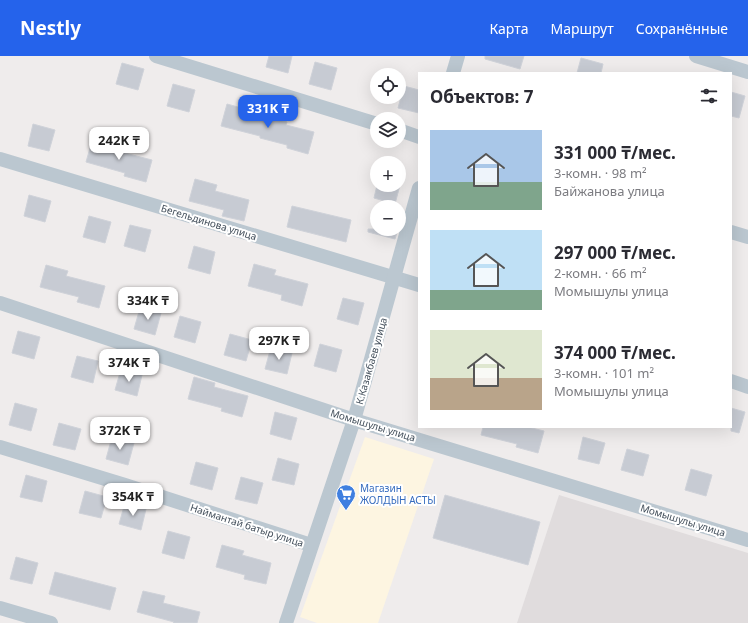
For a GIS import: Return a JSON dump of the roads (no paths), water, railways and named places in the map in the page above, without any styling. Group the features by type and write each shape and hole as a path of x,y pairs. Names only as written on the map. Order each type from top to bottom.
{"street":[{"path":"156,56 370,122"},
{"path":"453,72 458,56"},
{"path":"696,56 748,72"},
{"path":"406,132 418,137"},
{"name":"Бегельдинова улица","path":"0,159 418,285"},
{"name":"К.Казакбаев улица","path":"286,623 354,420 418,192"},
{"path":"732,232 748,237"},
{"name":"Момышулы улица","path":"0,303 354,420 748,540"},
{"path":"732,382 748,387"},
{"name":"Наймантай батыр улица","path":"0,447 311,545"},
{"path":"0,608 51,623"}],"place":[{"name":"Магазин ЖОЛДЫН АСТЫ","path":"346,511"}]}
